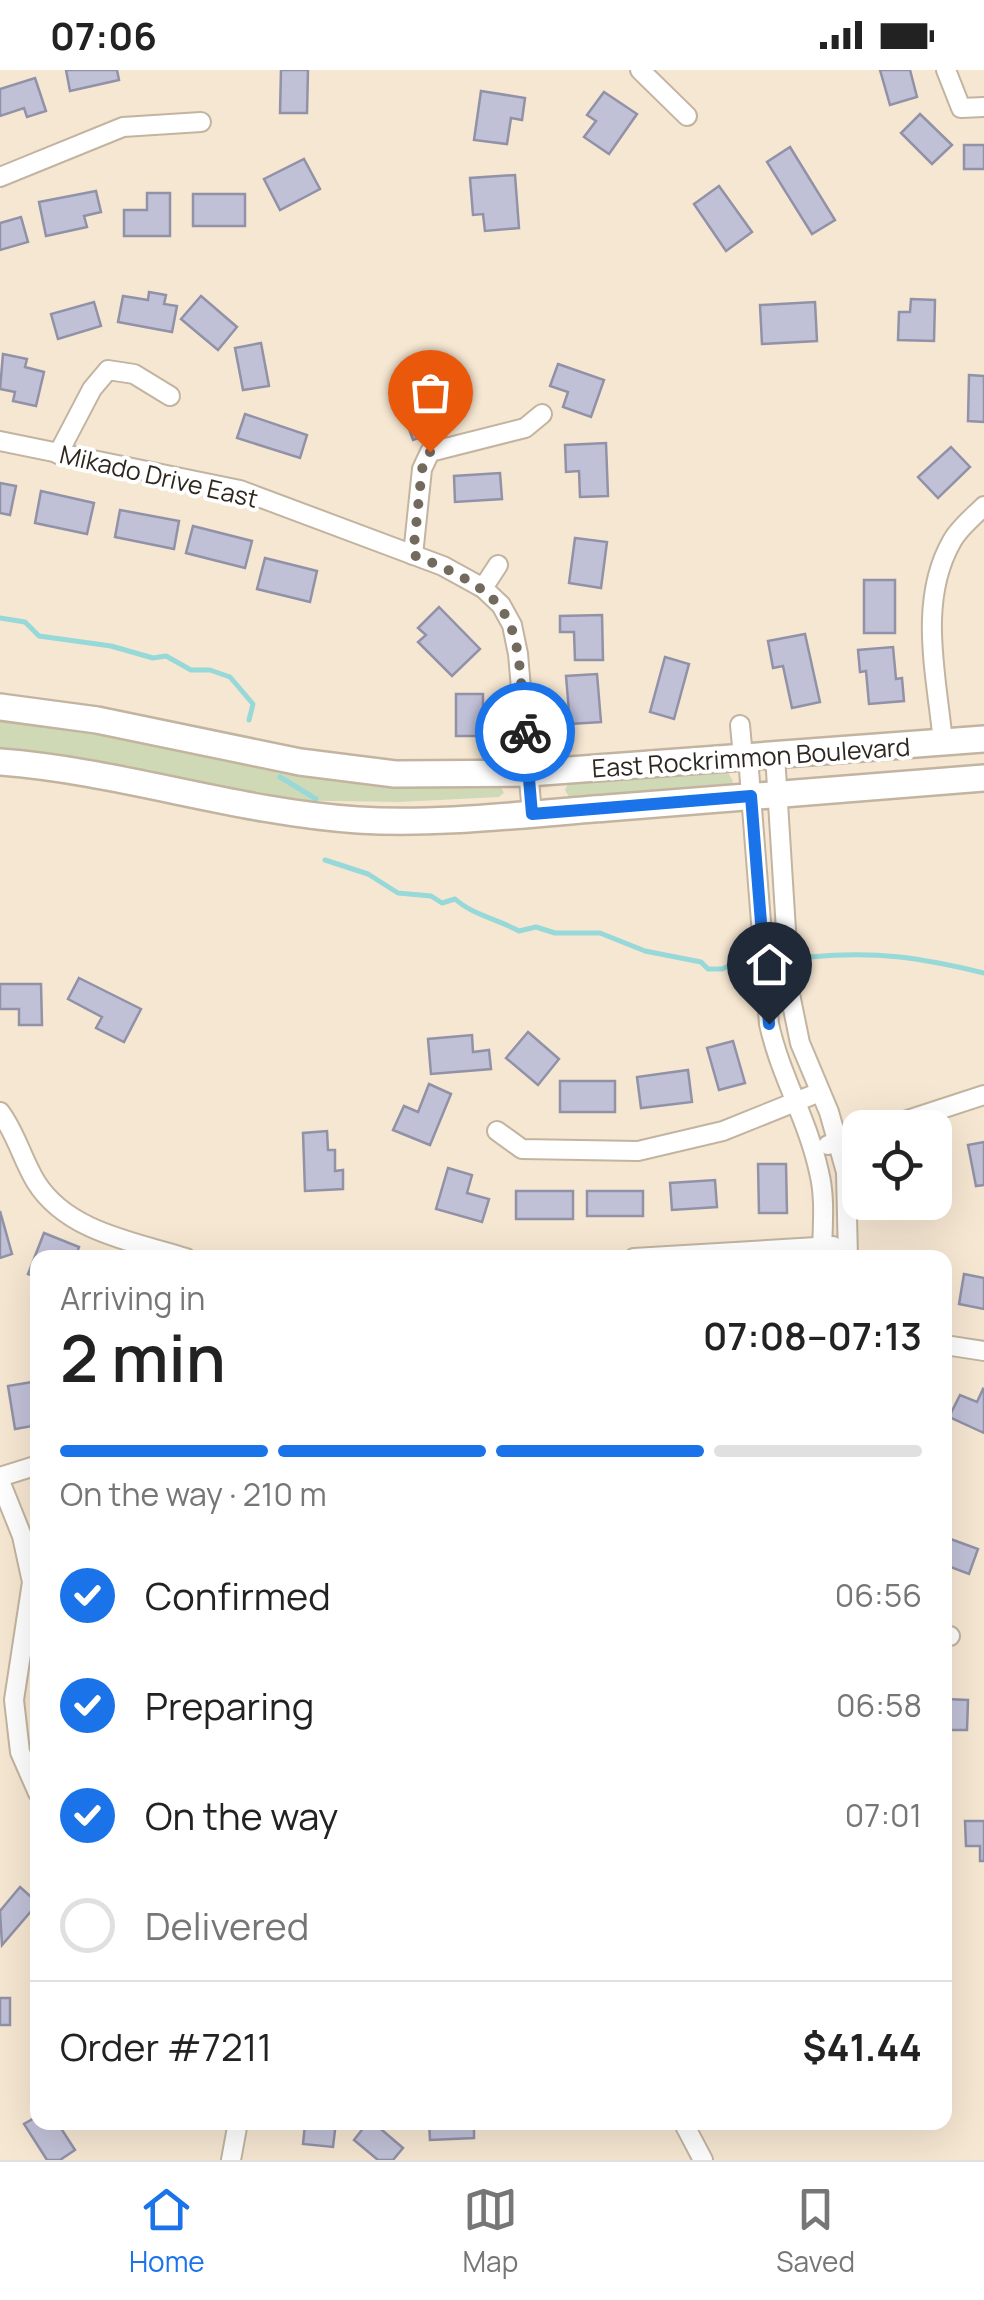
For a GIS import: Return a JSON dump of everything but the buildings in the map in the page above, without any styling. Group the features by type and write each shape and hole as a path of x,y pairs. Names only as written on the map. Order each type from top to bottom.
{"main road":[{"name":"East Rockrimmon Boulevard","path":"0,707 340,768 395,774 529,772 984,738"},
{"name":"East Rockrimmon Boulevard","path":"0,762 48,766 236,805 323,818 431,820 984,778"}],"street":[{"path":"640,70 687,116"},
{"path":"946,70 961,108 984,107"},
{"path":"0,177 123,127 202,122"},
{"path":"58,454 92,388 108,370 134,374 170,396"},
{"path":"413,555 422,469 430,452 525,428 542,414"},
{"name":"Mikado Drive East","path":"0,441 240,490 413,555 483,588 501,606 512,625 532,814"},
{"path":"942,743 931,607 937,572 954,537 984,506"},
{"path":"483,588 498,565"},
{"path":"740,725 778,795 790,994 800,1043 846,1172 849,1250"},
{"path":"755,757 751,796 769,1024 775,1050 814,1149 820,1176 822,1250"},
{"path":"497,1132 522,1149 638,1151 724,1131 820,1092"},
{"path":"938,1110 984,1095"},
{"path":"0,1112 47,1197 76,1219 110,1235 160,1250"},
{"path":"814,1149 842,1141"},
{"path":"952,1345 984,1352"},
{"path":"30,1469 0,1479 30,1566"},
{"path":"30,1625 15,1678 14,1714 20,1752 30,1775"},
{"path":"230,2160 236,2130"},
{"path":"687,2130 703,2160"}],"green space":[{"path":"0,717 396,785 500,785 504,793 499,797 399,802 269,800 0,751"},
{"path":"726,769 733,781 729,787 574,799 565,790 569,782"}],"waterway":[{"path":"0,618 25,622 39,636 111,646 153,658 166,656 191,670 210,670 230,677 253,704 249,720"},
{"path":"280,777 316,799"},
{"path":"325,860 368,874 398,893 431,896 442,903 455,899 519,931 536,927 555,933 600,933 645,951 701,962 708,969 733,964"},
{"path":"809,957 897,957 984,973"}],"way so far":[{"path":"430,452 422,469 413,555 463,576 501,606 512,625 518,654 525,732"}],"route":[{"path":"525,732 532,814 751,796 769,1024"}]}
